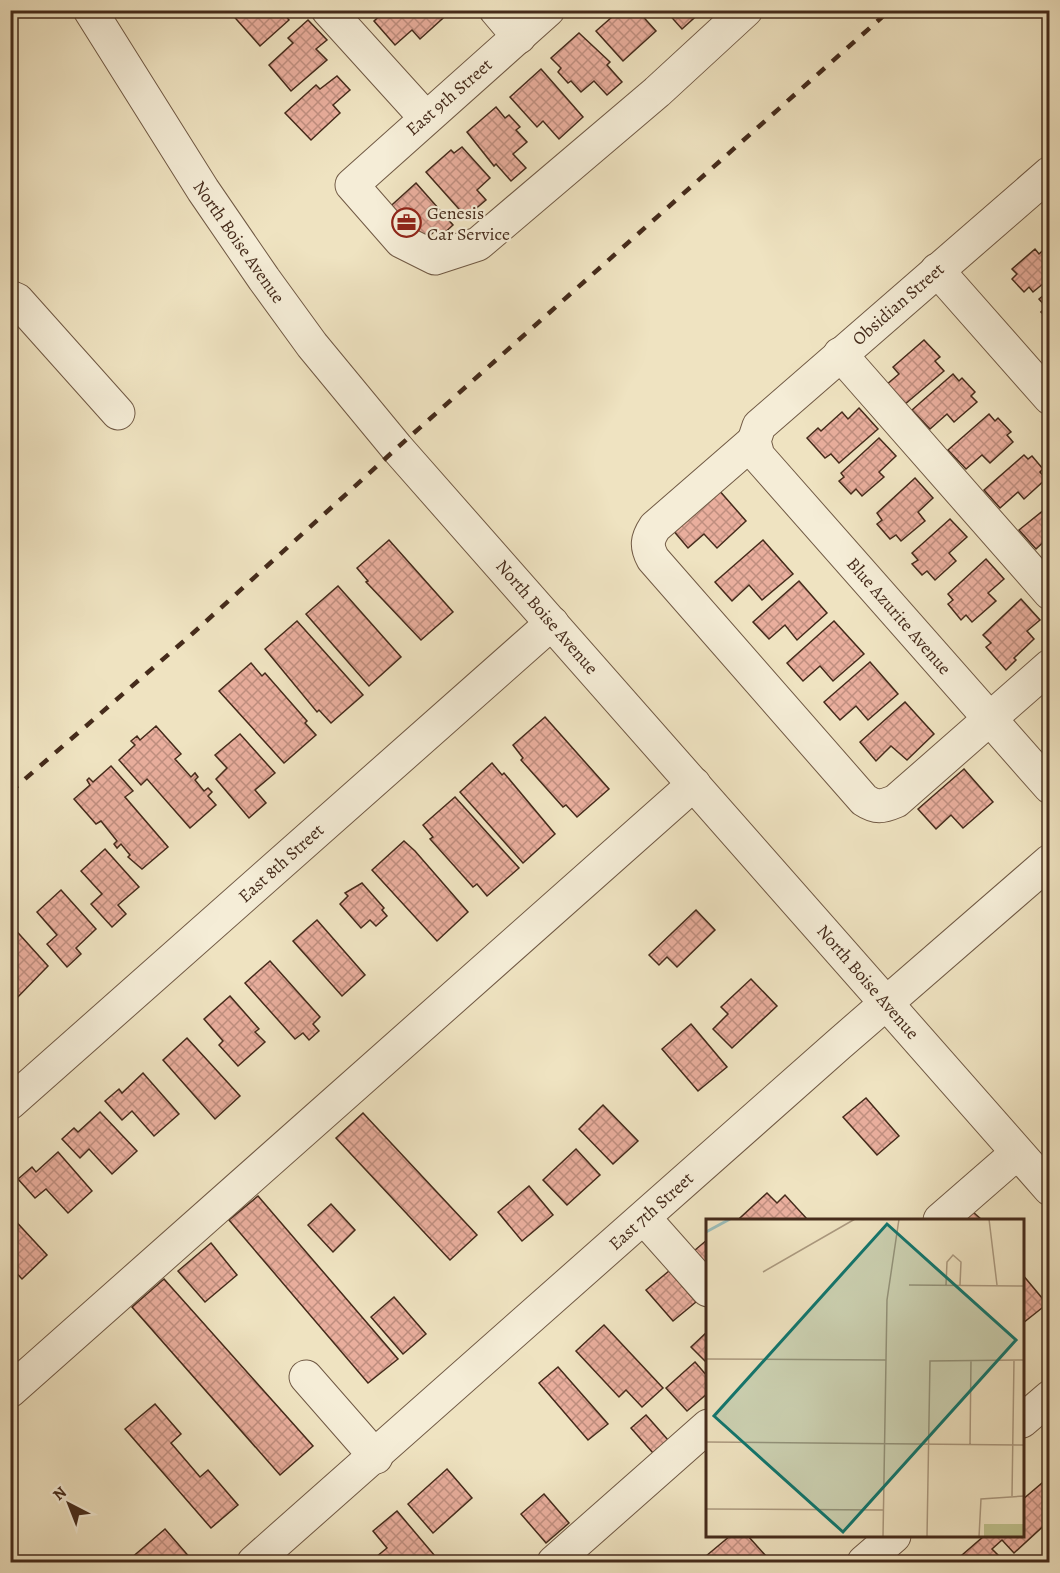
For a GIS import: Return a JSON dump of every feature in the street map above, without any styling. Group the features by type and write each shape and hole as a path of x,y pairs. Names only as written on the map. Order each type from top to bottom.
{"street":[{"name":"North Boise Avenue","path":"90,10 202,190 312,345 397,448 1050,1189"},
{"path":"328,10 425,117"},
{"path":"496,10 519,37"},
{"name":"East 9th Street","path":"548,10 425,117 352,185 401,241 435,258 478,244 657,92 746,10"},
{"name":"Obsidian Street","path":"989,719 896,801 883,807 874,806 858,792 653,559 648,549 648,537 655,527 754,441 759,426 840,354 937,270 1044,188"},
{"path":"937,270 1050,398"},
{"path":"10,297 17,300 118,413"},
{"path":"840,354 1050,592"},
{"name":"Blue Azurite Avenue","path":"754,441 759,456 1050,787"},
{"name":"East 8th Street","path":"10,1103 552,623"},
{"path":"989,719 1050,666"},
{"path":"10,1391 694,784"},
{"name":"East 7th Street","path":"254,1563 1050,861"},
{"path":"942,1219 1017,1152"},
{"path":"644,1218 706,1288"},
{"path":"306,1377 376,1457"},
{"path":"1024,1420 1050,1397"},
{"path":"554,1563 706,1428"},
{"path":"864,1563 893,1537"}],"building":[{"path":"281,10 289,20 260,46 229,11"},
{"path":"386,10 452,10 420,39 412,30 395,45 374,21"},
{"path":"620,10 637,10 656,31 623,61 596,31"},
{"path":"654,10 703,10 682,29 666,11 660,17"},
{"path":"308,20 327,40 316,49 327,60 291,91 269,65 293,43 288,38"},
{"path":"579,33 610,62 607,65 622,82 607,95 594,81 581,92 558,72 561,68 551,58"},
{"path":"541,69 583,117 559,139 543,121 537,127 510,97"},
{"path":"337,76 350,90 333,105 340,113 311,140 285,113 316,85 320,89"},
{"path":"496,107 505,118 509,115 520,127 516,130 527,142 513,154 526,168 511,181 496,164 494,166 467,132"},
{"path":"462,147 490,178 477,190 486,200 466,217 426,172 451,150 454,153"},
{"path":"416,183 453,225 441,236 436,230 426,239 412,224 402,234 383,213"},
{"path":"1050,244 1050,278 1033,292 1029,287 1024,292 1012,279 1017,274 1012,269 1035,249 1039,254"},
{"path":"1050,290 1050,321 1041,312 1046,307 1039,299"},
{"path":"924,340 940,357 935,361 944,371 904,405 886,385 899,374 893,367"},
{"path":"953,374 959,381 962,378 975,392 971,396 977,402 954,422 947,414 930,429 912,410"},
{"path":"859,408 878,429 839,463 831,454 825,458 807,438 818,428 821,431 842,412 848,419"},
{"path":"989,414 995,421 998,418 1011,432 1007,435 1013,442 990,463 982,455 966,469 948,450"},
{"path":"879,438 896,456 879,472 884,477 862,496 856,489 851,494 839,481 844,477 841,473"},
{"path":"1024,455 1028,459 1032,456 1043,469 1040,472 1046,479 1024,499 1018,492 1000,508 984,490"},
{"path":"915,478 933,498 918,512 925,521 901,541 896,535 890,539 877,524 882,520 877,513"},
{"path":"718,489 746,521 717,548 704,534 688,548 672,529"},
{"path":"1050,505 1050,536 1036,549 1019,530"},
{"path":"950,519 967,537 949,553 956,561 935,580 927,571 922,575 912,564 918,560 912,553"},
{"path":"389,540 453,612 421,640 366,582 368,581 357,568"},
{"path":"763,540 793,574 762,600 749,585 732,601 715,582"},
{"path":"986,559 1004,579 988,593 996,601 972,622 966,615 961,620 948,604 953,600 948,594"},
{"path":"799,581 827,613 797,640 785,625 769,639 753,622"},
{"path":"338,586 401,657 369,686 306,614"},
{"path":"1021,599 1040,620 1027,631 1034,639 1014,658 1016,660 1006,670 986,647 991,643 983,635"},
{"path":"297,621 363,695 331,723 319,710 317,712 265,649"},
{"path":"834,621 864,654 833,681 820,666 803,681 787,663"},
{"path":"870,662 898,694 868,720 856,706 840,720 824,702"},
{"path":"251,663 262,676 265,673 307,721 305,723 316,735 284,763 219,691"},
{"path":"905,702 934,734 907,760 891,746 876,761 860,742"},
{"path":"545,717 609,789 577,817 566,805 563,807 521,760 523,758 513,745"},
{"path":"156,726 181,754 175,759 191,777 195,773 198,777 195,780 204,791 208,788 212,792 208,796 216,805 190,828 147,779 141,785 119,760 135,745 131,741 137,736 140,740"},
{"path":"240,734 275,773 255,790 266,803 249,818 216,779 227,768 215,755"},
{"path":"492,763 502,775 504,773 555,834 523,863 460,792"},
{"path":"111,766 133,791 125,797 168,847 142,869 128,857 130,855 121,844 117,848 114,844 117,841 101,821 96,824 74,799 90,785 87,780 89,778 93,782"},
{"path":"964,769 993,802 963,828 951,815 936,829 918,809"},
{"path":"455,797 519,868 487,896 477,884 473,887 430,839 433,837 423,825"},
{"path":"404,841 468,912 437,941 372,870"},
{"path":"105,849 139,887 118,905 126,914 112,927 91,904 102,894 81,871"},
{"path":"362,883 384,908 382,910 387,916 376,926 370,920 361,928 340,904 348,896 345,893"},
{"path":"61,890 96,929 76,948 81,954 67,967 47,944 57,935 37,912"},
{"path":"696,910 715,930 677,967 667,957 659,965 649,955"},
{"path":"317,920 365,975 342,996 293,941"},
{"path":"11,925 48,966 14,1001 10,997"},
{"path":"270,961 320,1017 313,1024 319,1031 309,1040 303,1033 295,1039 245,983"},
{"path":"751,979 777,1006 732,1048 713,1029 728,1014 721,1007"},
{"path":"230,996 259,1029 255,1032 265,1042 238,1066 219,1045 223,1041 204,1019"},
{"path":"691,1024 727,1067 698,1091 662,1049"},
{"path":"187,1038 240,1096 215,1119 163,1060"},
{"path":"143,1073 179,1114 154,1136 132,1111 122,1120 105,1101 119,1089 122,1093"},
{"path":"866,1098 899,1136 877,1155 843,1117"},
{"path":"603,1105 638,1141 613,1164 579,1129"},
{"path":"100,1112 137,1151 112,1174 89,1149 80,1158 62,1139 74,1128 78,1132"},
{"path":"363,1113 477,1235 450,1260 336,1138"},
{"path":"576,1149 600,1175 567,1205 543,1180"},
{"path":"58,1152 92,1191 68,1213 46,1189 35,1198 18,1179 32,1167 36,1172"},
{"path":"529,1186 553,1215 522,1241 498,1212"},
{"path":"767,1193 777,1203 785,1195 807,1219 742,1219 740,1218"},
{"path":"258,1196 398,1359 368,1383 229,1220"},
{"path":"331,1204 355,1230 333,1252 308,1225"},
{"path":"973,1212 981,1219 966,1219"},
{"path":"10,1215 47,1255 22,1279 10,1266"},
{"path":"706,1241 706,1277 688,1256"},
{"path":"211,1243 237,1275 205,1302 178,1271"},
{"path":"669,1271 696,1302 673,1321 646,1290"},
{"path":"1024,1276 1047,1304 1024,1322"},
{"path":"164,1279 313,1446 280,1475 132,1307"},
{"path":"394,1297 426,1334 403,1354 371,1317"},
{"path":"604,1325 663,1388 642,1407 626,1390 619,1397 576,1351"},
{"path":"706,1333 706,1362 691,1347"},
{"path":"695,1362 706,1375 706,1395 687,1411 666,1388"},
{"path":"558,1367 608,1424 588,1440 539,1383"},
{"path":"155,1404 181,1434 171,1443 200,1477 208,1470 238,1505 211,1528 125,1429"},
{"path":"646,1415 668,1440 653,1453 631,1428"},
{"path":"447,1469 472,1498 433,1533 408,1504"},
{"path":"1042,1483 1050,1491 1050,1520 1014,1553 1002,1540 992,1549 1005,1562 954,1562 983,1537 1024,1537 1024,1498"},
{"path":"544,1494 569,1523 546,1543 521,1514"},
{"path":"397,1511 440,1562 370,1562 387,1548 373,1531"},
{"path":"165,1529 192,1560 189,1562 133,1562 130,1559"},
{"path":"729,1537 749,1537 766,1556 759,1562 711,1562 706,1556"}],"railway":[{"path":"10,792 192,634 397,448 890,10"}],"place":[{"name":"Genesis Car Service","path":"406,223"}]}
